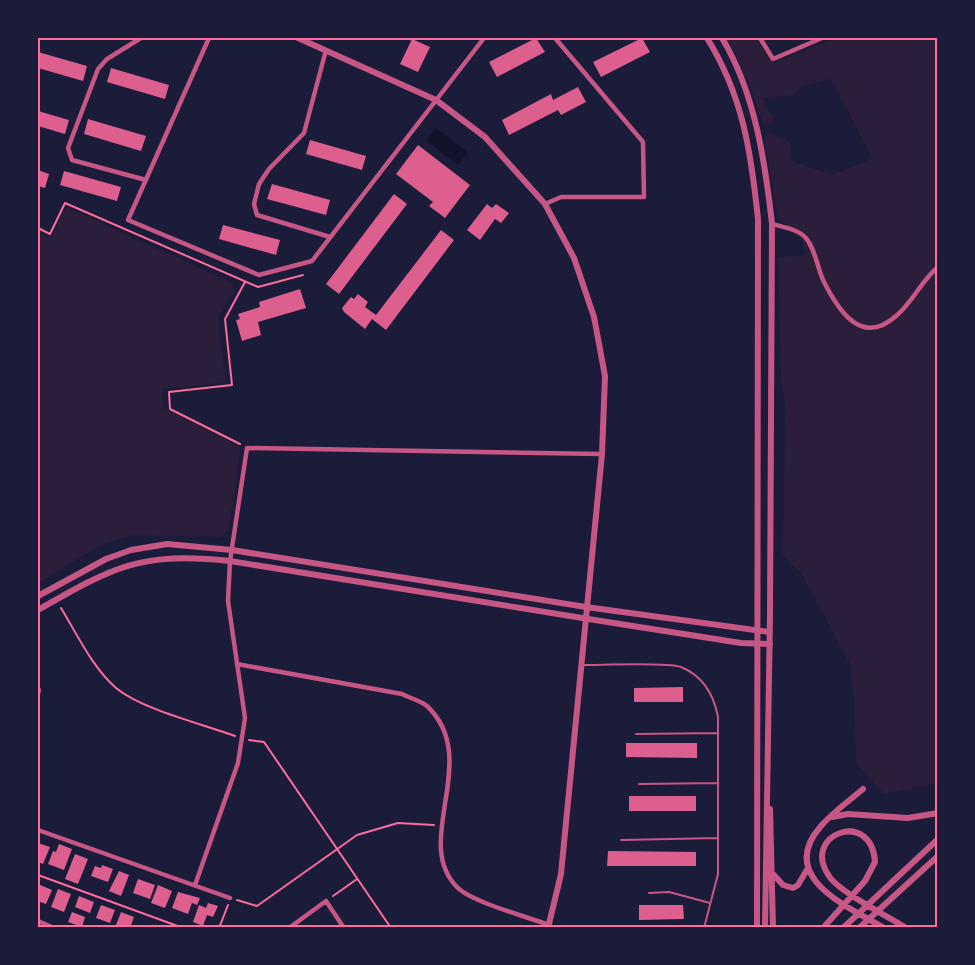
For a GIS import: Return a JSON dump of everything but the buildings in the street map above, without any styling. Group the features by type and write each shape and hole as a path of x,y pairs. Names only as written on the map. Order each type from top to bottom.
{"street":[{"path":"141,38 106,59 98,69 68,148 72,160 146,180"},
{"path":"208,38 128,220 259,275 312,261 484,38"},
{"path":"237,664 402,694 426,705 443,729 451,754 440,846 444,869 457,888 476,898 549,926 561,874 602,454 605,376 594,316 574,258 545,204 484,137 436,100 298,38"},
{"path":"545,204 561,197 644,197 643,142 555,38"},
{"path":"707,38 733,90 746,124 758,219 757,927"},
{"path":"722,38 744,85 755,122 766,167 772,224 770,644 765,927"},
{"path":"760,38 773,59 822,38"},
{"path":"326,50 304,133 269,169 259,184 254,204 257,215 330,237"},
{"path":"772,224 787,228 807,239 823,279 840,309 858,327 868,329 895,317 938,267"},
{"path":"195,885 238,763 245,718 228,601 230,561 247,448 602,454"},
{"path":"38,596 106,559 131,550 167,544 232,550 586,607 770,632"},
{"path":"38,610 112,570 136,561 169,557 230,561 585,618 757,644 770,644"},
{"path":"768,773 773,874 772,927"},
{"path":"863,789 826,820 813,836 808,846 808,868 819,887 831,897 884,927"},
{"path":"826,820 835,815 848,814 884,818 938,813"},
{"path":"38,830 230,898"},
{"path":"823,927 868,877 875,862 869,841 856,832 840,832 823,848 823,862 829,876 842,887 894,920 906,927"},
{"path":"843,927 938,839"},
{"path":"859,927 938,856"},
{"path":"773,874 783,885 793,888 798,885 808,868"},
{"path":"289,927 326,901 344,927"},
{"path":"38,921 53,927"}],"lane":[{"path":"581,664 680,666 708,689 714,699 718,733 718,874 704,927"},
{"path":"636,734 718,733"},
{"path":"639,784 718,783"},
{"path":"621,840 718,838"},
{"path":"649,893 669,892 710,903"}],"path":[{"path":"38,228 50,234 65,203 258,287 303,275"},
{"path":"245,282 225,319 232,385 169,392 170,408 247,448"},
{"path":"219,927 230,898 257,906 357,835 398,823 443,826"},
{"path":"38,875 183,927"},
{"path":"326,901 357,879"}],"shaded area":[{"path":"727,38 756,38 774,63 831,40 831,38 937,38 937,783 884,794 856,763 854,696 850,664 802,574 783,556 785,404 781,381 778,257 806,255 802,241 778,217 765,145 767,132 790,142 792,161 832,175 873,159 831,79 805,85 794,95 763,98 768,111 773,116 772,124 763,123 748,81"},
{"path":"436,128 468,152 458,165 426,141"},
{"path":"66,207 231,282 234,290 218,318 226,382 162,389 163,407 241,447 228,532 220,537 131,535 99,546 38,583 38,233 51,238"}]}
